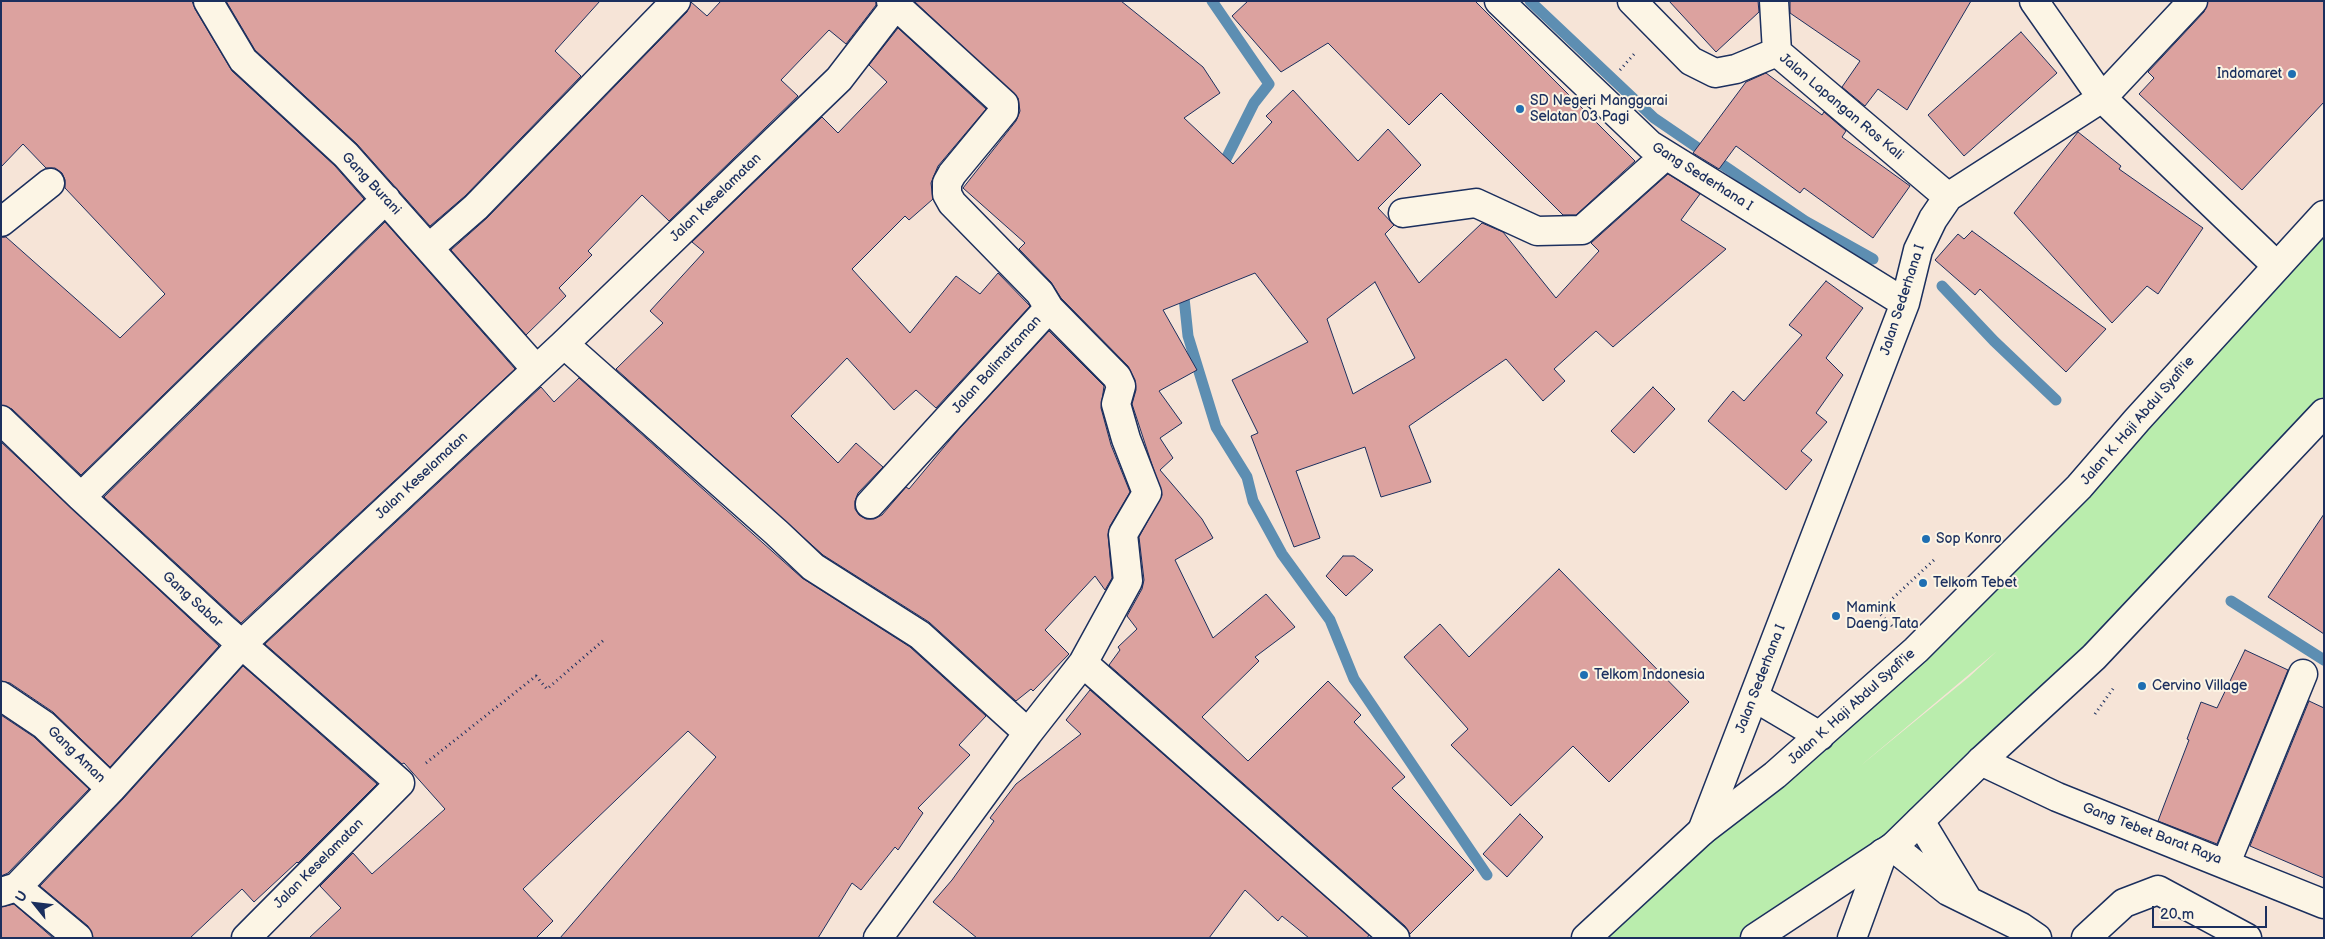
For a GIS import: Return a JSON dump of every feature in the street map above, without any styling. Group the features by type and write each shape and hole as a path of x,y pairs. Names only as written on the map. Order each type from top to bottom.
{"street":[{"name":"Gang Burani","path":"208,1 243,60 346,155 536,369"},
{"path":"429,248 476,207 676,1"},
{"name":"Gang Sederhana I","path":"1500,1 1650,145 1908,294"},
{"name":"Jalan Lapangan Ros Kali","path":"1632,1 1691,61 1715,73 1736,69 1777,52 1948,197"},
{"path":"1774,1 1777,52"},
{"path":"2034,1 2102,98 2277,266"},
{"name":"Jalan Sederhana I","path":"1702,831 1908,294 1918,250 1933,219 1948,197 2102,98 2193,1"},
{"name":"Jalan Balimatraman","path":"870,504 1049,308 1040,293 952,203 948,194 947,183 952,174 1004,111 1004,104 895,3"},
{"name":"Jalan Keselamatan","path":"242,644 564,344 839,79 895,3"},
{"path":"1403,213 1476,203 1537,231 1582,230 1666,155"},
{"path":"1,222 50,183"},
{"path":"81,497 386,199"},
{"name":"Jalan K. Haji Abdul Syafi'ie","path":"1590,934 1702,831 1775,775 1916,650 2079,487 2137,420 2324,215"},
{"path":"878,938 1028,733 1083,663 1128,581 1123,534 1147,493 1126,440 1116,404 1120,391 1118,377 1049,308"},
{"path":"564,344 813,567 920,635 1028,733"},
{"path":"1755,938 1888,850 1920,821 1981,761 2094,657 2324,413"},
{"name":"Gang Sabar","path":"1,420 81,497 242,644"},
{"path":"112,789 242,644 400,783"},
{"path":"1083,663 1395,938"},
{"path":"2226,863 2302,674"},
{"name":"Gang Aman","path":"1,696 44,725 112,789 9,890"},
{"path":"1754,697 1820,736"},
{"name":"Gang Tebet Barat Raya","path":"1981,761 2056,797 2226,863 2324,904"},
{"name":"Jalan Keselamatan","path":"249,937 400,783"},
{"path":"1920,821 1968,901"},
{"path":"1888,850 1948,891 2021,927 2037,938"},
{"path":"1852,938 1888,850"},
{"path":"9,890 78,938"},
{"path":"2086,938 2124,903 2158,890 2247,938"}],"path":[{"path":"1878,612 1935,559"},
{"path":"400,783 536,676 547,689 605,639"},
{"path":"2094,714 2119,682"}],"green space":[{"path":"2324,215 2324,413 1981,761 1756,938 1586,938 1916,650","holes":["1997,651 1969,677 1859,767"]}],"building":[{"path":"1,1 192,1 232,71 335,166 364,199 81,475 12,409 1,405 1,237 6,237 120,338 165,294 65,188 65,180 62,173 55,168 46,168 23,144 1,167"},
{"path":"226,1 600,1 555,51 581,76 465,196 430,226 357,144 255,50"},
{"path":"721,1 876,1 876,5 846,44 829,30 781,80 798,96 669,221 642,195 588,251 592,255 559,288 566,296 526,335 451,250 487,218 687,12 691,2 707,16"},
{"path":"914,1 1121,1 1203,67 1220,93 1184,118 1233,164 1272,122 1266,116 1293,90 1358,161 1388,129 1421,165 1378,208 1394,225 1385,234 1419,283 1482,223 1503,232 1556,298 1599,251 1591,243 1668,174 1700,194 1681,220 1726,249 1613,347 1596,331 1554,369 1565,381 1543,401 1506,359 1409,426 1431,482 1381,497 1365,447 1296,471 1320,538 1294,547 1251,436 1258,433 1232,380 1308,342 1255,273 1163,310 1197,370 1159,391 1182,423 1160,438 1173,458 1160,470 1202,519 1213,538 1175,560 1213,638 1266,594 1295,627 1255,657 1259,661 1202,717 1248,761 1328,681 1361,715 1354,722 1405,777 1392,788 1474,870 1410,934 1405,926 1109,665 1120,650 1118,647 1137,629 1127,616 1142,589 1144,580 1139,537 1162,495 1132,404 1136,390 1135,380 1128,366 1061,298 1051,282 1019,249 1025,243 963,188 1016,121 1020,111 1018,98","holes":["1375,282 1415,358 1353,394 1327,319"]},
{"name":"SD Negeri Manggarai Selatan 03 Pagi","path":"1248,1 1475,1 1635,161 1576,215 1563,215 1441,93 1409,125 1328,43 1281,72 1232,16"},
{"path":"1669,1 1758,1 1759,12 1716,52"},
{"path":"1790,1 1971,1 1907,110 1878,89 1865,106 1842,87 1860,61 1790,13"},
{"path":"2208,1 2324,1 2324,102 2242,190 2139,94 2154,78 2148,72 2204,12"},
{"path":"898,28 986,109 938,166 931,183 933,199 909,220 905,216 852,269 910,333 956,276 980,294 998,273 1030,306 936,408 916,390 894,410 847,358 791,416 838,463 856,443 883,467 858,493 855,501 855,509 859,515 866,519 874,519 882,515 906,487 909,489 959,429 1049,331 1104,386 1101,408 1111,445 1130,492 1110,526 1108,535 1112,578 1105,590 1095,576 1045,630 1069,654 1033,691 1031,689 1016,701 929,622 823,555 616,369 663,323 650,311 704,252 692,242 822,117 838,133 887,82 869,65"},
{"path":"2021,32 2057,73 1964,156 1928,115"},
{"path":"1766,73 1822,115 1824,112 1846,131 1842,137 1910,186 1873,238 1804,188 1800,193 1736,146 1719,169 1693,153 1746,82"},
{"path":"2078,132 2121,166 2119,169 2203,228 2158,294 2147,286 2112,323 2014,213"},
{"path":"385,222 515,369 241,623 104,497"},
{"path":"1972,231 2106,329 2066,372 1980,289 1975,295 1935,260 1958,234 1964,239"},
{"path":"1826,281 1863,308 1826,358 1843,375 1816,413 1827,422 1801,451 1812,460 1786,490 1708,421 1733,391 1744,401 1802,335 1789,325"},
{"path":"579,378 802,578 910,647 986,716 959,745 970,755 918,808 923,813 898,850 895,847 861,890 852,883 818,938 560,938 716,757 688,731 523,889 553,921 536,938 309,938 341,908 320,886 353,853 372,874 445,809 404,763 402,764 265,644 541,387 554,402"},
{"path":"1653,387 1675,409 1634,453 1611,431"},
{"path":"1,442 219,646 110,767 53,712 10,683 1,681"},
{"path":"2324,514 2324,634 2268,597"},
{"path":"1343,556 1354,556 1373,570 1346,596 1326,576"},
{"name":"Telkom Indonesia","path":"1559,569 1689,702 1609,782 1573,746 1511,806 1451,745 1468,729 1404,657 1440,624 1469,657"},
{"path":"2245,650 2288,670 2217,844 2158,821 2189,740 2187,739 2201,702 2217,708"},
{"path":"243,666 377,784 298,863 254,902 242,889 190,938 93,938 88,926 40,886 123,799"},
{"path":"1090,690 1369,935 1367,938 1309,938 1282,916 1278,921 1245,890 1209,938 977,938 933,902 952,880 994,821 990,818 1016,784 1081,734 1066,720"},
{"path":"2309,701 2324,708 2324,878 2250,846"},
{"path":"1,715 34,737 89,789 8,873 1,876"},
{"path":"1520,814 1543,837 1507,877 1483,854"},
{"path":"14,904 53,938 1,938 1,907"}],"waterway":[{"path":"1212,1 1269,84 1254,103 1220,171"},
{"path":"1530,1 1654,118 1805,221 1873,259"},
{"path":"1942,286 1994,341 2056,400"},
{"path":"1183,288 1188,336 1216,427 1247,477 1253,501 1282,554 1330,620 1354,679 1487,875"},
{"path":"2231,601 2324,660"}],"place":[{"name":"Indomaret","path":"2292,74"},
{"name":"SD Negeri Manggarai Selatan 03 Pagi","path":"1520,109"},
{"name":"Sop Konro","path":"1926,539"},
{"name":"Telkom Tebet","path":"1923,583"},
{"name":"Mamink Daeng Tata","path":"1836,616"},
{"name":"Telkom Indonesia","path":"1584,675"},
{"name":"Cervino Village","path":"2142,686"}]}
